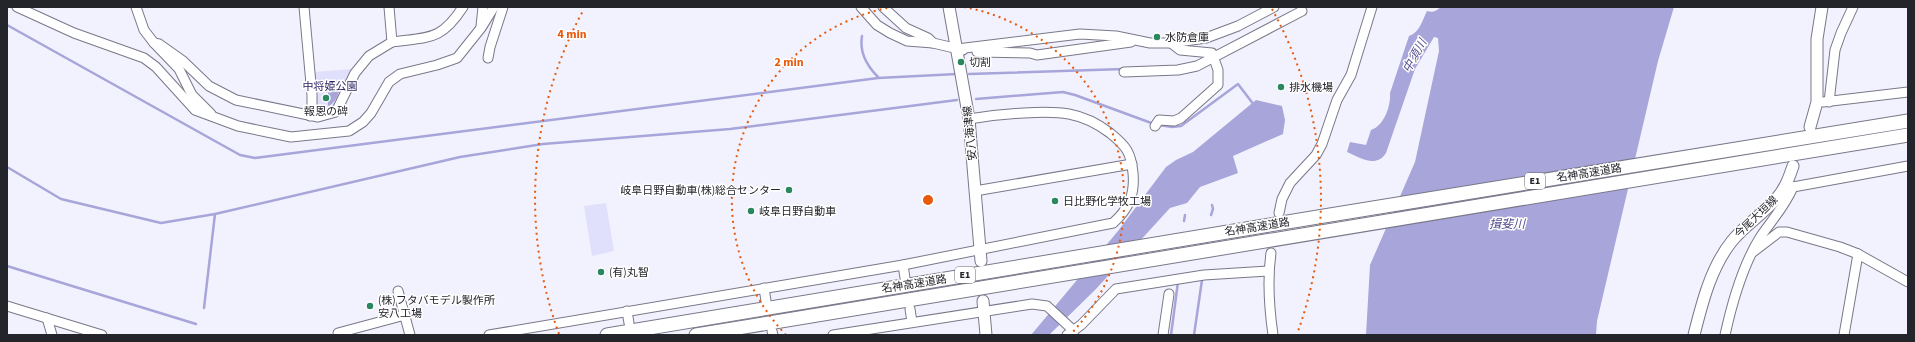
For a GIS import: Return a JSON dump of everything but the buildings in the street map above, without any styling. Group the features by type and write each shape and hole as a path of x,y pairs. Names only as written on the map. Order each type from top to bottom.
{"highway":[{"name":"名神高速道路","path":"607,335 1908,121"},
{"name":"名神高速道路","path":"696,335 1908,135"}],"main road":[{"name":"安八海津線","path":"949,7 969,119 981,261"},
{"path":"1810,128 1823,102 1817,39 1822,7"},
{"name":"今尾大垣線","path":"1694,335 1706,293 1718,264 1731,242 1750,221 1776,200 1790,186 1793,166"},
{"path":"983,306 986,335"}],"street":[{"path":"17,7 74,33 144,58 156,66 195,110 215,119 238,126 291,137 349,131 363,122 371,114 388,82 400,74 438,65 457,58 481,28 494,7"},
{"path":"136,7 144,30 178,69 192,95 215,119"},
{"path":"304,7 312,95 312,109 310,116"},
{"path":"389,7 392,42"},
{"path":"154,42 183,61 209,86 236,100 310,116 326,116 336,112 355,73 369,56 392,42 436,36 453,23 463,7"},
{"path":"481,28 483,7"},
{"path":"488,58 490,46 503,7"},
{"path":"861,7 878,25 890,33 907,41 933,43 973,52 1037,55 1136,41"},
{"path":"883,7 906,28 928,38 933,43"},
{"path":"957,49 1080,34 1116,36 1150,43 1171,43 1206,38 1238,26 1274,7"},
{"path":"1279,213 1282,199 1290,183 1316,155 1322,144 1338,100 1351,75 1372,7"},
{"path":"1853,7 1835,50 1823,102 1908,92"},
{"path":"1124,72 1178,70 1197,66 1302,11"},
{"path":"1155,126 1159,120 1174,121 1181,118 1218,85 1218,70 1212,53 1180,50 1171,43"},
{"path":"491,335 903,265 1113,224 1123,214 1134,193 1131,155 1122,142 1092,122 1077,115 1056,111 994,115 969,119"},
{"path":"975,191 1132,164"},
{"path":"1725,335 1739,284 1760,237 1788,198 1790,186 1908,166"},
{"path":"1753,252 1779,232 1814,240 1858,254 1908,282"},
{"path":"1271,252 1268,271 1268,300 1273,335"},
{"path":"1844,335 1858,254"},
{"path":"903,265 905,278"},
{"path":"833,335 912,322 983,306 1032,304 1047,306 1070,330 1116,290 1204,276 1268,271"},
{"path":"764,288 766,301"},
{"path":"398,291 410,335"},
{"path":"1163,335 1168,294"},
{"path":"7,306 102,335"},
{"path":"910,309 912,322"},
{"path":"627,311 629,323"},
{"path":"338,333 404,315"},
{"path":"47,318 52,335"}],"green space":[{"name":"中将姫公園","path":"351,69 346,90 334,110 326,112 317,111 314,72"},
{"path":"606,203 614,251 592,256 584,206"}],"water":[{"name":"揖斐川","path":"1441,7 1674,7 1658,61 1597,321 1596,335 1366,335 1370,265 1415,162 1439,51 1438,38 1434,37 1415,69 1386,153 1382,158 1372,161 1362,159 1347,152 1350,142 1366,145 1371,130 1376,128 1383,120 1388,109 1390,93 1409,36 1416,32 1427,11 1431,12 1438,10"},
{"path":"339,88 339,93 336,98 328,106 328,91"},
{"path":"1256,100 1282,106 1285,120 1283,134 1233,156 1238,173 1200,187 1187,203 1170,208 1096,289 1049,335 1031,335 1118,231 1166,167 1176,160 1193,152"}],"waterway":[{"path":"7,25 240,155 255,158 878,78 957,74"},
{"path":"862,36 861,42 863,54 867,64 878,77"},
{"path":"969,74 1124,69"},
{"path":"1159,125 1172,127 1181,126 1238,84 1254,105"},
{"path":"976,99 1063,92 1154,124"},
{"path":"7,167 61,199 161,223 215,214 460,157 543,144 730,129 957,100"},
{"path":"1211,215 1213,209 1212,205"},
{"path":"204,308 215,214"},
{"path":"1184,221 1185,215"},
{"path":"7,266 196,324"},
{"path":"1194,335 1202,280"},
{"path":"1171,335 1178,282"}],"place":[{"name":"水防倉庫","path":"1157,37"},
{"name":"切割","path":"961,62"},
{"name":"排水機場","path":"1281,87"},
{"name":"報恩の碑","path":"326,98"},
{"name":"岐阜日野自動車(株)総合センター","path":"789,190"},
{"name":"日比野化学牧工場","path":"1055,201"},
{"name":"岐阜日野自動車","path":"751,211"},
{"name":"(有)丸智","path":"601,272"},
{"name":"(株)フタバモデル製作所 安八工場","path":"370,306"}],"water label":[{"name":"中須川","path":"1415,56"}]}
